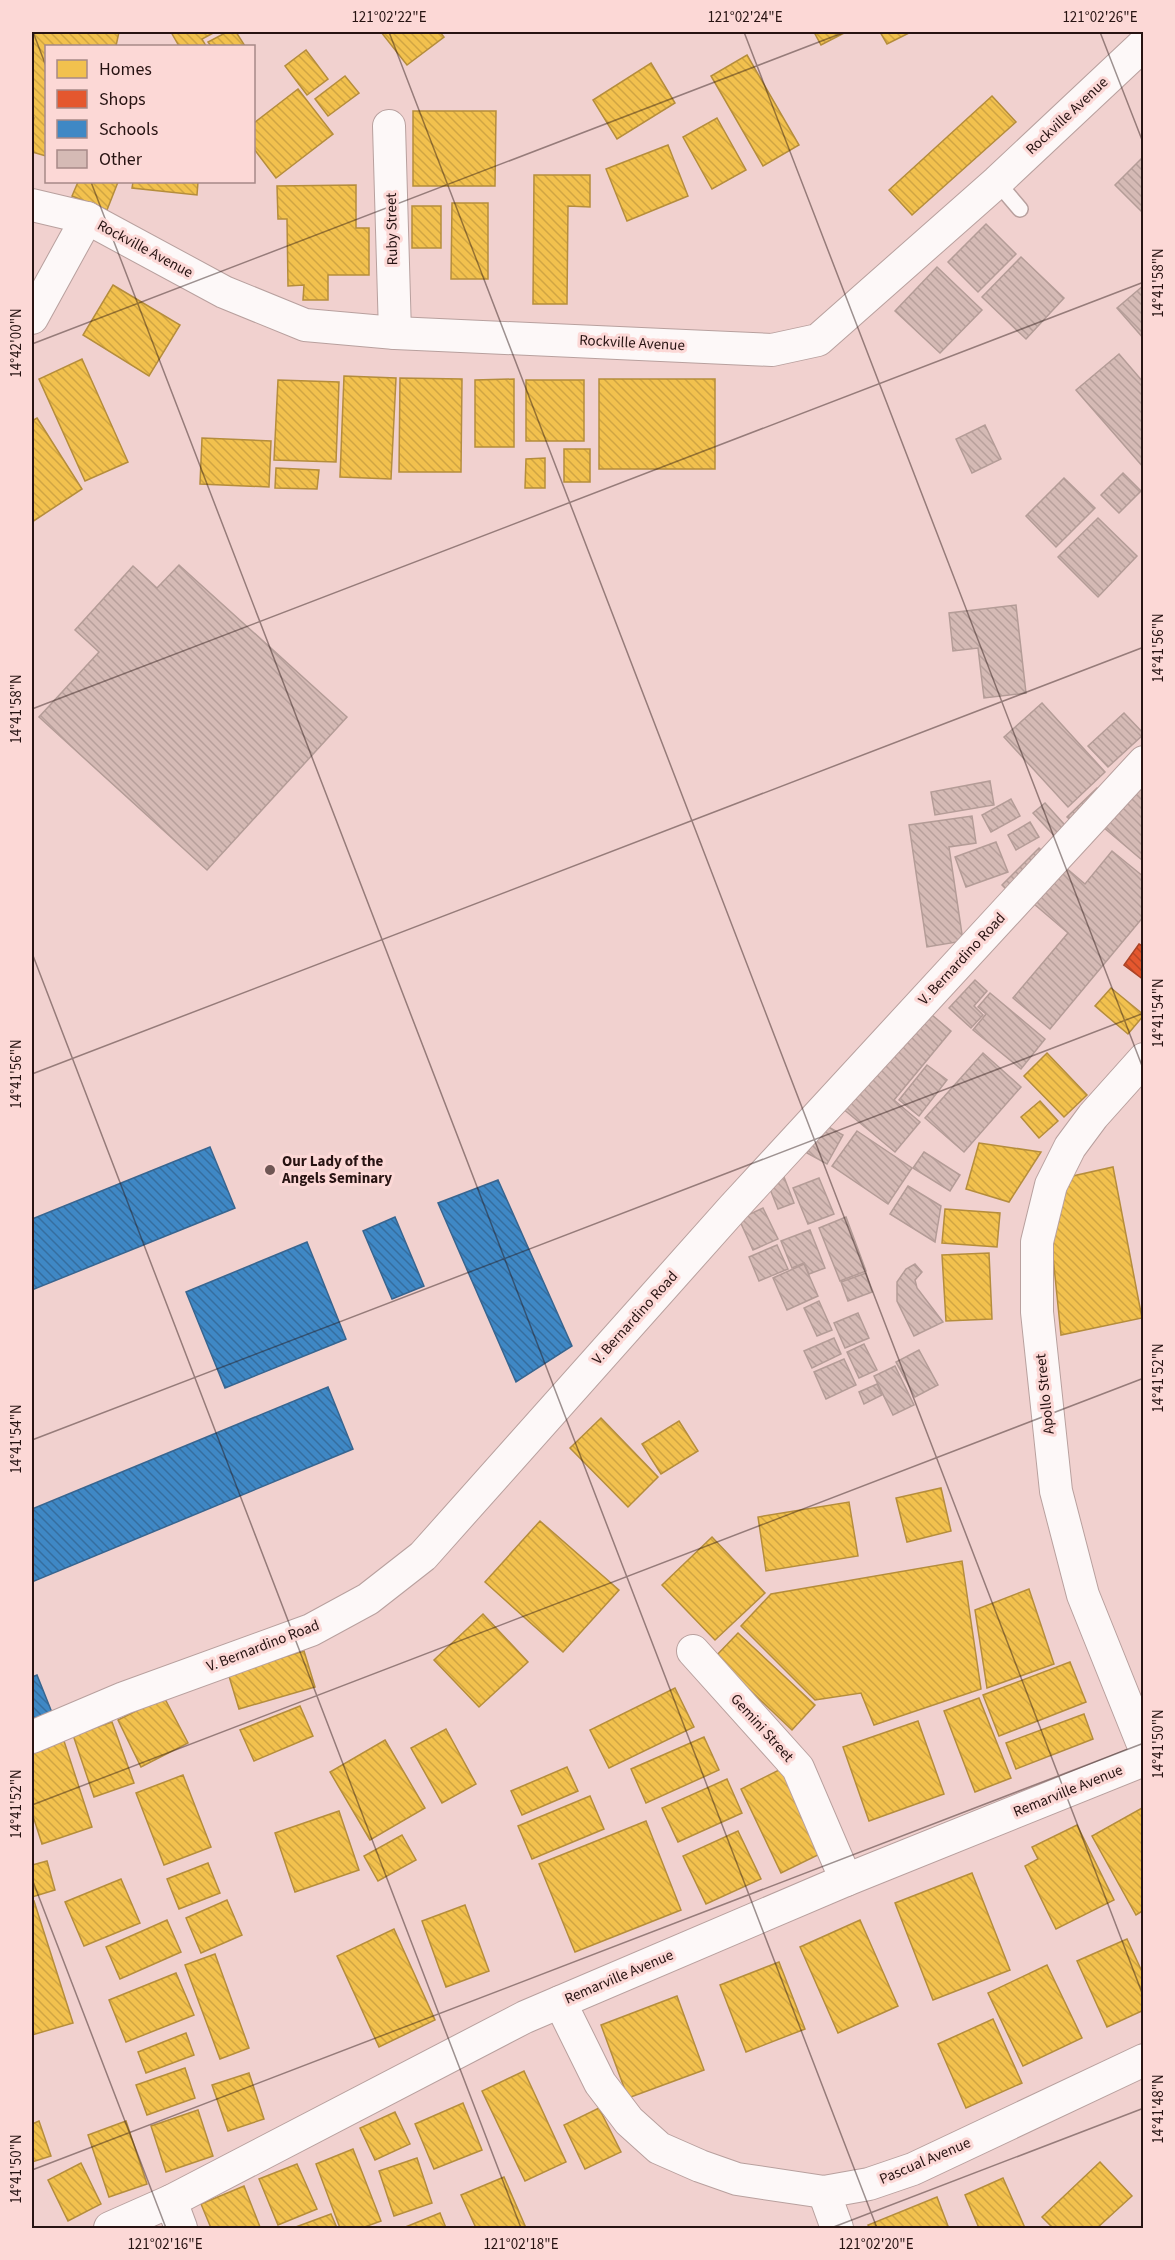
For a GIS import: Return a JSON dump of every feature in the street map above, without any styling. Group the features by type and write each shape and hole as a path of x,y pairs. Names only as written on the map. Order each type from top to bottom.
{"street":[{"name":"Rockville Avenue","path":"32,205 87,218 224,292 304,324 395,333 772,350 818,340 997,182 1143,44"},
{"name":"Ruby Street","path":"389,126 395,333"},
{"path":"32,318 87,218"},
{"name":"V. Bernardino Road","path":"32,1737 124,1698 310,1630 368,1599 423,1556 733,1208 1143,762"},
{"name":"Apollo Street","path":"1143,1059 1081,1131 1070,1147 1051,1185 1037,1242 1037,1312 1056,1491 1083,1595 1143,1747"},
{"name":"Gemini Street","path":"693,1651 798,1768 846,1880"},
{"name":"Remarville Avenue","path":"110,2229 176,2215 525,2017 846,1880 1143,1760"},
{"name":"Pascual Avenue","path":"560,2002 600,2083 629,2121 659,2148 737,2179 824,2192 869,2184 913,2169 1143,2060"},
{"path":"824,2192 837,2229"}],"lane":[{"path":"997,182 1020,209"}],"building: Homes":[{"path":"32,32 119,32 116,45 45,45 45,156 32,152 34,118 32,117"},
{"path":"171,32 215,32 202,39 205,45 178,45"},
{"path":"227,32 236,32 244,45 210,45 208,42"},
{"path":"381,32 440,32 444,37 407,65"},
{"path":"814,32 846,32 821,45"},
{"path":"880,32 911,32 887,44"},
{"path":"306,50 328,79 307,95 285,66"},
{"path":"747,55 799,145 763,166 711,76"},
{"path":"651,63 675,103 617,139 593,100"},
{"path":"345,76 359,93 328,116 315,99"},
{"path":"298,89 333,134 276,178 255,150 255,122"},
{"path":"992,96 1016,122 912,215 889,190"},
{"path":"413,111 496,111 495,186 413,186"},
{"path":"717,118 746,170 712,189 683,137"},
{"path":"668,145 688,196 627,221 606,169"},
{"path":"534,175 590,175 590,207 568,206 567,304 533,304"},
{"path":"78,183 118,183 107,210 72,196"},
{"path":"133,183 198,183 197,195 132,188"},
{"path":"356,185 356,228 369,228 369,275 328,275 328,300 303,300 304,285 288,286 287,219 278,219 277,186"},
{"path":"452,203 488,203 488,279 451,279"},
{"path":"412,206 441,206 441,248 412,248"},
{"path":"113,285 180,325 149,376 83,335"},
{"path":"82,359 128,462 85,481 39,379"},
{"path":"344,376 396,378 391,479 340,477"},
{"path":"400,378 462,379 461,472 399,472"},
{"path":"514,379 514,447 475,447 475,380"},
{"path":"599,379 715,379 715,469 599,469"},
{"path":"278,380 339,382 336,462 274,460"},
{"path":"526,380 584,380 584,441 526,441"},
{"path":"37,418 82,489 32,522 32,421"},
{"path":"202,438 271,441 269,487 200,484"},
{"path":"564,449 590,449 590,482 564,482"},
{"path":"545,458 545,488 525,488 526,459"},
{"path":"276,468 319,470 317,489 275,488"},
{"path":"1111,988 1144,1015 1128,1034 1095,1006"},
{"path":"1047,1053 1087,1095 1064,1117 1024,1076"},
{"path":"1040,1101 1058,1121 1039,1138 1021,1117"},
{"path":"979,1143 1041,1152 1009,1202 966,1189"},
{"path":"1113,1167 1142,1318 1061,1335 1050,1227 1064,1178"},
{"path":"945,1209 1000,1213 997,1247 942,1243"},
{"path":"989,1253 992,1319 946,1321 942,1255"},
{"path":"601,1418 658,1477 628,1507 570,1448"},
{"path":"679,1421 698,1451 661,1474 642,1444"},
{"path":"941,1488 951,1531 907,1542 896,1498"},
{"path":"849,1502 858,1556 766,1571 758,1517"},
{"path":"540,1521 619,1590 563,1652 485,1582"},
{"path":"712,1537 765,1593 715,1640 662,1585"},
{"path":"962,1561 981,1689 874,1725 861,1693 815,1700 741,1626 771,1594"},
{"path":"1029,1589 1054,1664 987,1688 975,1610"},
{"path":"483,1614 528,1662 479,1707 434,1660"},
{"path":"738,1633 815,1705 792,1730 715,1657"},
{"path":"304,1651 315,1687 239,1709 228,1673"},
{"path":"1070,1662 1086,1702 999,1736 983,1695"},
{"path":"675,1688 694,1727 609,1768 590,1730"},
{"path":"164,1697 188,1743 141,1767 118,1720"},
{"path":"979,1698 1011,1778 975,1792 944,1711"},
{"path":"300,1706 313,1736 254,1761 240,1730"},
{"path":"1084,1714 1093,1739 1016,1769 1006,1743"},
{"path":"918,1721 944,1794 869,1821 843,1747"},
{"path":"112,1722 134,1783 94,1797 73,1735"},
{"path":"446,1729 476,1784 442,1803 411,1748"},
{"path":"704,1737 719,1770 646,1803 631,1769"},
{"path":"63,1738 92,1827 42,1844 32,1813 32,1749"},
{"path":"385,1740 425,1808 370,1840 330,1772"},
{"path":"567,1767 578,1791 522,1815 511,1791"},
{"path":"781,1769 822,1853 781,1873 741,1789"},
{"path":"183,1775 211,1847 164,1865 136,1793"},
{"path":"727,1779 742,1813 678,1842 662,1808"},
{"path":"590,1796 604,1829 532,1859 518,1826"},
{"path":"1142,1808 1144,1910 1136,1915 1092,1836"},
{"path":"339,1811 359,1870 295,1892 275,1833"},
{"path":"646,1821 681,1910 575,1952 539,1864"},
{"path":"1077,1825 1114,1900 1056,1929 1025,1866 1038,1859 1032,1847"},
{"path":"738,1831 761,1879 706,1904 683,1856"},
{"path":"402,1835 416,1860 378,1881 364,1856"},
{"path":"47,1861 55,1890 32,1897 32,1865"},
{"path":"208,1863 220,1893 179,1909 167,1879"},
{"path":"972,1873 1010,1970 933,2000 895,1903"},
{"path":"121,1879 140,1923 84,1946 65,1902"},
{"path":"227,1900 242,1935 201,1953 186,1918"},
{"path":"34,1901 73,2023 32,2035 32,1902"},
{"path":"465,1905 489,1971 446,1987 422,1921"},
{"path":"167,1920 181,1952 120,1979 106,1947"},
{"path":"860,1920 898,2006 838,2033 800,1947"},
{"path":"394,1929 435,2020 379,2047 337,1956"},
{"path":"1127,1939 1144,1976 1144,2010 1107,2027 1077,1961"},
{"path":"215,1954 249,2048 220,2059 185,1965"},
{"path":"779,1962 805,2029 746,2052 720,1985"},
{"path":"1047,1965 1082,2038 1023,2066 988,1993"},
{"path":"176,1973 194,2015 126,2042 109,2000"},
{"path":"677,1996 704,2070 628,2098 601,2025"},
{"path":"993,2019 1022,2083 966,2108 938,2044"},
{"path":"186,2033 194,2055 146,2073 138,2052"},
{"path":"185,2068 195,2098 147,2115 136,2085"},
{"path":"524,2071 566,2162 525,2181 482,2091"},
{"path":"249,2073 264,2119 228,2131 212,2085"},
{"path":"463,2103 482,2150 434,2169 415,2124"},
{"path":"599,2108 621,2152 585,2169 564,2125"},
{"path":"198,2110 213,2156 166,2172 151,2126"},
{"path":"395,2112 410,2144 375,2160 360,2128"},
{"path":"39,2121 51,2156 32,2162 32,2124"},
{"path":"126,2121 147,2184 109,2197 88,2135"},
{"path":"353,2149 381,2221 362,2228 340,2228 316,2164"},
{"path":"417,2158 432,2203 394,2216 379,2171"},
{"path":"1100,2162 1132,2196 1097,2228 1053,2228 1042,2217"},
{"path":"81,2163 101,2204 68,2221 48,2180"},
{"path":"297,2164 317,2209 278,2225 259,2179"},
{"path":"504,2177 526,2228 476,2228 461,2195"},
{"path":"1003,2178 1025,2228 979,2228 965,2195"},
{"path":"244,2186 260,2227 211,2228 201,2204"},
{"path":"937,2197 948,2226 943,2228 870,2228 868,2225"},
{"path":"440,2213 446,2228 403,2228"},
{"path":"331,2214 337,2228 293,2228"}],"building: Shops":[{"path":"1139,944 1144,947 1144,980 1124,965"}],"building: Schools":[{"path":"210,1147 235,1208 32,1290 32,1219"},
{"path":"498,1180 572,1346 516,1382 438,1203"},
{"path":"395,1217 424,1286 392,1299 363,1231"},
{"path":"307,1242 346,1339 225,1388 186,1292"},
{"path":"328,1387 353,1449 32,1582 32,1509"},
{"path":"37,1675 53,1715 32,1724 32,1677"}],"building: Other":[{"path":"1144,156 1144,210 1142,212 1115,185"},
{"path":"986,224 1016,254 978,292 948,262"},
{"path":"1021,257 1064,298 1026,339 982,297"},
{"path":"937,267 982,310 940,353 895,311"},
{"path":"1144,285 1144,339 1117,308"},
{"path":"1119,354 1144,383 1144,468 1076,390"},
{"path":"985,425 1001,459 972,473 956,439"},
{"path":"1123,473 1141,491 1119,513 1101,495"},
{"path":"1064,478 1095,508 1056,547 1026,516"},
{"path":"1098,518 1137,556 1098,597 1058,557"},
{"path":"179,565 347,717 207,870 39,717 99,652 75,630 133,566 157,588"},
{"path":"1016,605 1026,693 984,698 978,648 953,651 949,613"},
{"path":"1042,703 1105,772 1068,807 1004,737"},
{"path":"1124,713 1144,734 1108,767 1088,746"},
{"path":"990,781 994,805 935,815 931,792"},
{"path":"1140,783 1144,786 1144,858 1142,860 1103,827"},
{"path":"1097,788 1107,799 1078,827 1067,817"},
{"path":"1011,799 1020,816 991,832 982,815"},
{"path":"1045,803 1072,833 1061,843 1033,813"},
{"path":"972,816 976,843 949,847 963,941 927,947 909,825"},
{"path":"1030,822 1039,837 1016,850 1008,835"},
{"path":"996,842 1008,872 966,887 955,857"},
{"path":"1039,848 1051,860 1014,897 1002,885"},
{"path":"1112,851 1144,877 1144,916 1050,1029 1013,998 1068,933 1034,904 1065,867 1085,884"},
{"path":"975,980 987,991 974,1006 983,1015 971,1028 949,1008"},
{"path":"990,993 1045,1039 1021,1069 973,1030 986,1014 978,1007"},
{"path":"926,1010 951,1031 894,1100 920,1122 895,1152 842,1108"},
{"path":"983,1053 1021,1087 964,1152 925,1118"},
{"path":"927,1065 947,1080 919,1116 899,1100"},
{"path":"823,1124 843,1135 827,1164 807,1153"},
{"path":"857,1131 912,1168 888,1204 832,1166"},
{"path":"924,1152 960,1175 950,1191 913,1168"},
{"path":"784,1177 794,1203 778,1209 768,1184"},
{"path":"819,1178 834,1214 808,1224 793,1188"},
{"path":"908,1186 941,1206 935,1242 890,1214"},
{"path":"763,1208 778,1239 753,1250 739,1219"},
{"path":"846,1217 866,1271 840,1281 819,1228"},
{"path":"810,1230 825,1268 809,1274 804,1263 792,1268 781,1241"},
{"path":"777,1245 788,1269 759,1281 749,1257"},
{"path":"804,1264 818,1296 787,1310 773,1278"},
{"path":"915,1264 922,1272 915,1280 917,1288 943,1322 914,1336 897,1301 897,1282 906,1269"},
{"path":"866,1273 872,1292 848,1301 841,1282"},
{"path":"819,1301 832,1330 817,1336 804,1308"},
{"path":"858,1313 869,1338 845,1348 834,1323"},
{"path":"834,1338 841,1354 812,1368 804,1351"},
{"path":"864,1344 877,1370 859,1378 847,1352"},
{"path":"919,1350 938,1385 915,1397 896,1362"},
{"path":"844,1359 856,1385 826,1399 814,1372"},
{"path":"895,1366 914,1405 893,1415 874,1376"},
{"path":"877,1384 882,1395 864,1404 859,1392"}],"place":[{"name":"Our Lady of the Angels Seminary","path":"270,1170"}]}
